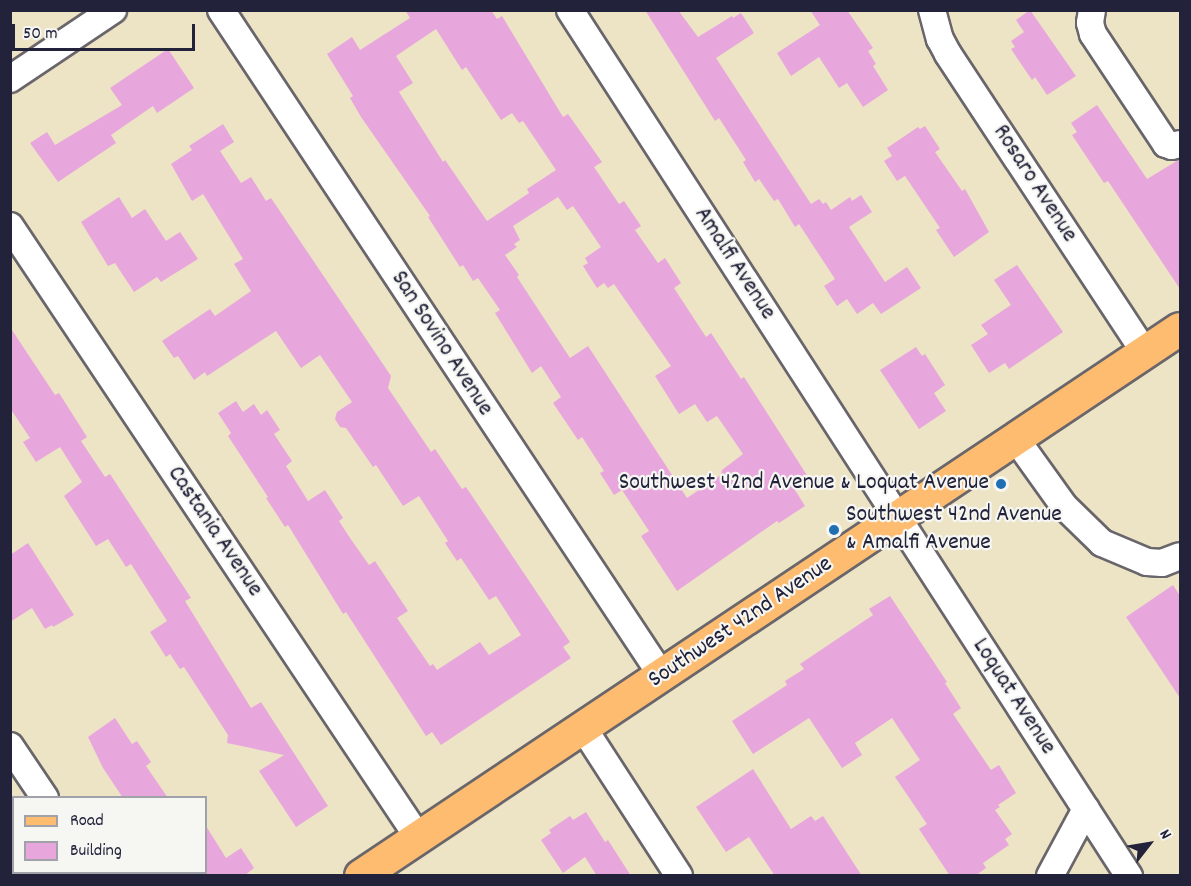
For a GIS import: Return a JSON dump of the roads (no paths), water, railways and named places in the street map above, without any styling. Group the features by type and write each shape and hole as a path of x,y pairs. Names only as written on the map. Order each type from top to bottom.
{"main road":[{"name":"Southwest 42nd Avenue","path":"361,876 1180,329"}],"street":[{"path":"10,79 113,10"},
{"name":"San Sovino Avenue","path":"221,10 662,676"},
{"name":"Amalfi Avenue","path":"570,10 897,518"},
{"name":"Rosaro Avenue","path":"932,10 940,39 948,54 1145,353"},
{"path":"1092,10 1090,24 1093,34 1106,54 1166,144 1172,146 1180,144"},
{"name":"Castania Avenue","path":"10,226 418,837"},
{"path":"1016,439 1064,506 1102,543 1147,562 1162,563 1180,556"},
{"name":"Loquat Avenue","path":"897,518 1129,876"},
{"path":"584,729 679,876"},
{"path":"10,746 44,796"},
{"path":"1050,876 1086,809"}],"place":[{"name":"Southwest 42nd Avenue & Loquat Avenue","path":"1001,484"},
{"name":"Southwest 42nd Avenue & Amalfi Avenue","path":"834,530"}]}
